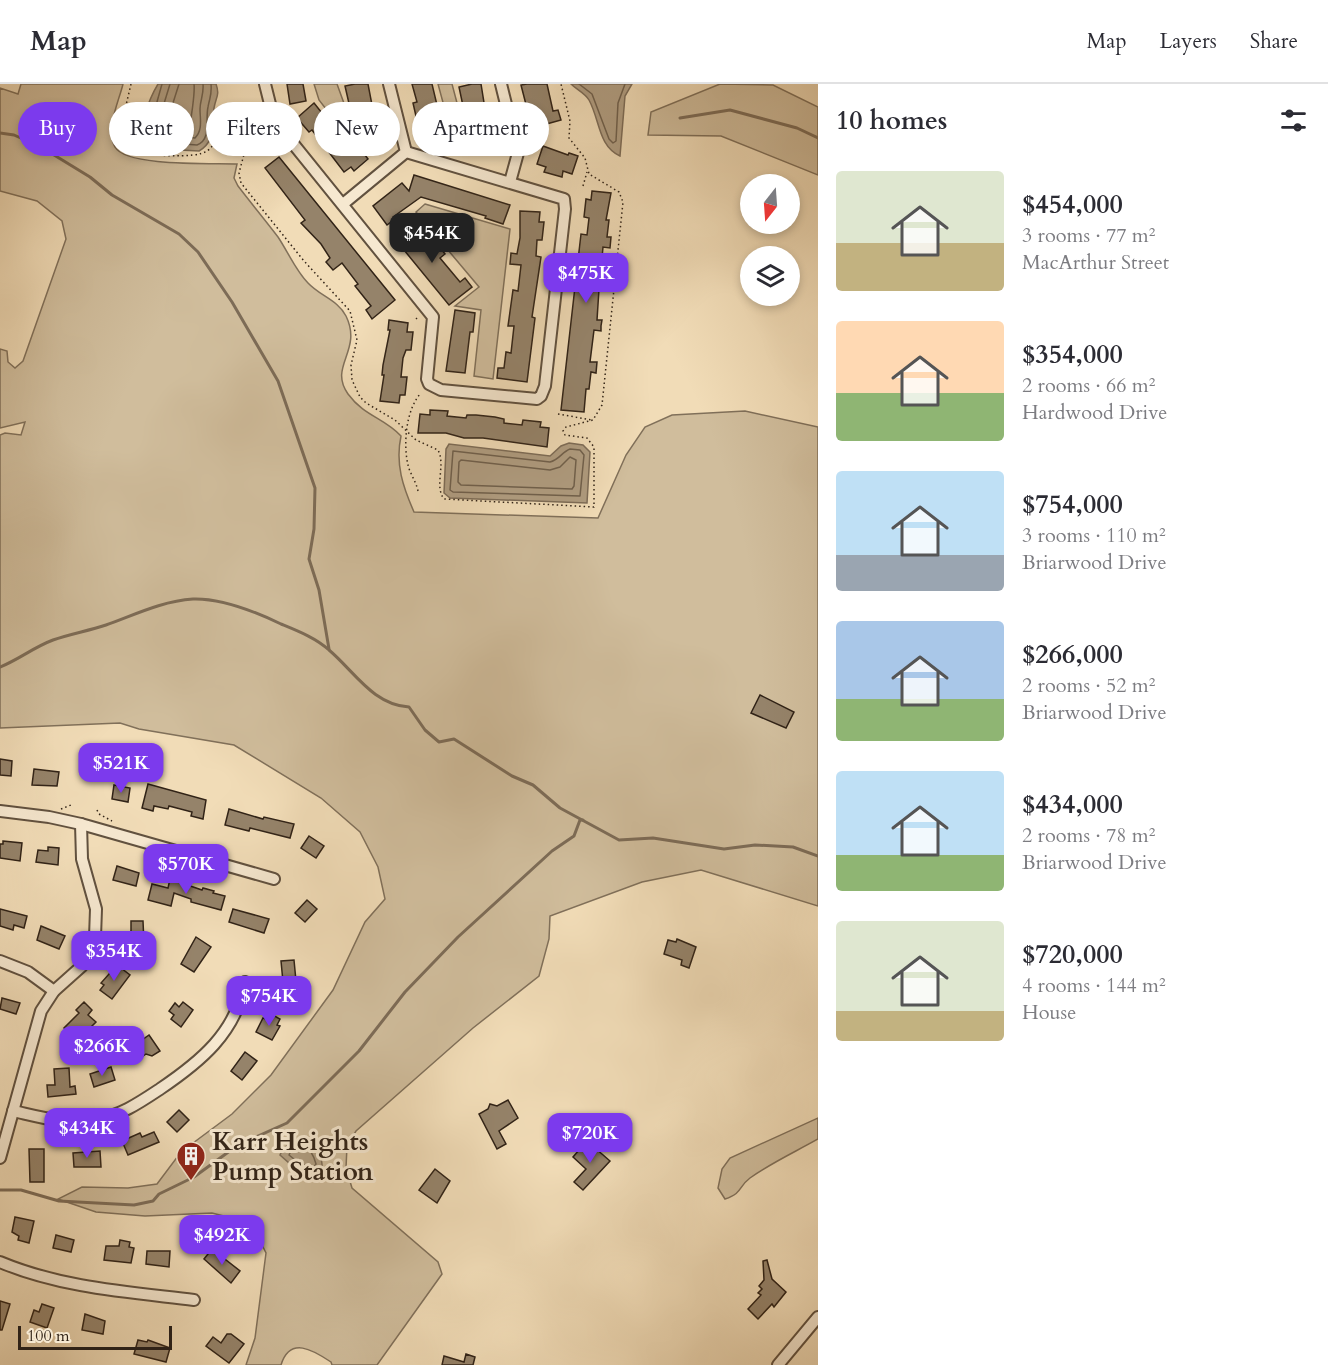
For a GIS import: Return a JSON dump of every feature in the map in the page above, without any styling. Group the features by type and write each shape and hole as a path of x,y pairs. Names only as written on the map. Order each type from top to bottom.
{"street":[{"path":"265,84 274,120 433,317 427,379 429,384 441,390 537,399 542,396 545,386 565,203 561,196 406,152"},
{"path":"389,84 406,152"},
{"path":"501,84 518,153 510,182"},
{"path":"343,204 406,152"},
{"path":"0,811 49,817 81,824 274,879"},
{"path":"0,1158 41,1011 54,990 81,966 91,950 95,937 96,909 82,859 81,824"},
{"path":"0,961 28,972 54,990"},
{"path":"13,1111 51,1120 74,1122 103,1118 131,1109 195,1065 214,1047 232,1020 245,982"},
{"path":"0,1262 44,1278 80,1286 194,1300"},
{"path":"778,1365 818,1317"}],"path":[{"path":"583,186 587,171"},
{"path":"415,399 406,452 409,470 415,479 418,491"},
{"path":"558,414 592,420"}],"shaded area":[{"path":"21,84 123,84 118,102 109,102 109,156 130,156 171,163 237,164 234,178 238,186 278,237 300,273 313,287 338,306 346,316 351,339 343,366 343,384 354,402 401,436 399,456 401,475 414,512 598,518 626,455 645,427 672,415 745,411 818,427 818,906 701,870 642,882 550,916 549,939 539,976 473,1028 356,1131 347,1146 346,1168 352,1188 438,1262 442,1274 377,1365 332,1365 317,1353 296,1348 285,1356 281,1365 246,1365 255,1338 266,1253 251,1223 212,1213 145,1216 96,1212 58,1199 82,1187 128,1188 157,1184 181,1152 232,1114 271,1075 333,990 365,922 385,899 378,867 360,832 321,798 234,745 139,729 120,723 0,728 0,435 5,433 21,435 25,422 0,428 0,349 7,351 8,362 15,368 23,361 66,239 62,221 37,201 0,191 0,88 18,94"},
{"path":"314,84 337,84 344,102 321,102"},
{"path":"438,84 452,84 457,102 443,102"},
{"path":"720,84 773,85 818,107 818,175 721,136 648,135 651,112"},
{"path":"425,204 510,229 493,379 474,376 481,310 455,306 479,287 416,212"},
{"path":"818,1118 818,1139 775,1162 746,1181 738,1192 725,1199 718,1188 722,1169 730,1158"}],"water":[{"path":"158,84 216,84 218,94 216,102 206,102 206,145 199,151 194,151 194,102 150,102"},
{"path":"571,84 632,84 625,96 620,156 607,146 603,139 589,100"},
{"path":"569,443 583,445 590,452 587,503 450,498 444,493 446,449 449,444 550,456 561,446"},
{"path":"304,1140 312,1142 319,1153 321,1173 297,1170 280,1155 290,1144"}],"building":[{"path":"287,84 303,84 306,101 290,102"},
{"path":"368,84 371,102 349,102 345,86"},
{"path":"412,84 432,84 436,102 417,102"},
{"path":"481,84 484,102 462,102 459,87"},
{"path":"547,84 553,111 558,110 561,120 549,123 549,102 525,102 521,85"},
{"path":"314,103 314,133 312,130 309,132 302,124 302,114"},
{"path":"549,148 578,156 572,174 563,171 562,177 544,172 546,167 537,164 540,156 549,156"},
{"path":"332,156 366,156 368,159 354,171 351,167 344,172"},
{"path":"279,157 395,300 372,319 366,310 371,306 355,286 358,284 342,263 333,270 326,262 330,258 321,244 301,223 305,220 265,168"},
{"path":"414,175 510,205 503,224 485,218 486,216 421,197 393,217 395,219 387,225 373,206 402,183 409,191"},
{"path":"592,191 611,193 606,220 609,220 607,237 611,237 610,248 603,247 600,279 606,279 606,285 605,290 599,289 597,320 602,320 601,331 594,330 590,362 597,362 596,373 591,372 589,389 586,389 584,412 561,410 581,234 587,235 589,218 584,217 586,199 591,200"},
{"path":"520,211 540,212 539,222 544,222 542,240 537,240 536,256 541,257 532,317 535,318 527,382 497,378 498,368 504,368 506,352 511,353 514,326 508,326 513,290 518,291 521,265 510,264 511,253 517,254 520,238"},
{"path":"415,224 434,248 438,245 445,254 440,258 460,282 465,278 472,287 449,305 395,239"},
{"path":"455,310 475,313 473,332 470,332 465,373 446,371"},
{"path":"389,320 408,323 407,332 413,332 411,350 406,350 403,358 401,377 407,377 405,395 400,395 399,403 380,401 384,375 382,375 383,365 390,330 388,330"},
{"path":"430,410 448,411 447,416 495,417 504,419 504,423 522,425 523,420 541,422 540,427 549,428 547,447 483,438 464,438 446,433 418,433 420,414 430,415"},
{"path":"760,695 794,712 786,728 751,713"},
{"path":"0,759 12,761 11,776 0,775"},
{"path":"34,769 59,772 57,786 32,785"},
{"path":"148,784 206,800 203,819 191,816 192,812 169,806 168,809 154,806 153,811 142,808"},
{"path":"114,785 130,788 128,802 112,799"},
{"path":"229,809 263,819 264,817 294,824 290,838 250,828 249,831 225,825"},
{"path":"309,836 324,846 316,858 301,848"},
{"path":"3,841 22,843 20,861 0,858 0,844 3,844"},
{"path":"48,847 59,848 58,865 36,862 38,850 48,851"},
{"path":"117,866 139,873 136,886 113,880"},
{"path":"170,879 225,896 221,910 191,902 191,899 174,893 171,906 148,900 152,884 168,888"},
{"path":"307,900 317,909 305,922 295,913"},
{"path":"0,909 27,916 24,928 14,925 13,930 0,926"},
{"path":"233,909 269,919 264,933 229,922"},
{"path":"131,921 143,921 144,944 126,945 126,935 131,931"},
{"path":"41,926 65,936 59,949 37,940"},
{"path":"196,937 211,947 194,972 181,964"},
{"path":"677,939 696,947 689,968 681,965 682,960 664,954 668,940 676,942"},
{"path":"294,960 296,981 283,982 281,961"},
{"path":"117,965 130,975 112,999 100,990 104,985 101,983"},
{"path":"2,998 20,1003 16,1014 0,1009"},
{"path":"84,1002 92,1010 88,1015 96,1022 90,1028 93,1031 85,1039 82,1037 78,1040 64,1028 79,1013 76,1010"},
{"path":"183,1002 193,1010 181,1027 171,1019 174,1015 169,1011 175,1003 179,1007"},
{"path":"269,1013 280,1019 277,1025 280,1026 272,1040 256,1032 263,1018 266,1019"},
{"path":"149,1035 160,1051 152,1056 146,1054 139,1059 131,1048"},
{"path":"245,1052 257,1061 242,1080 231,1071"},
{"path":"111,1067 115,1080 94,1087 90,1074"},
{"path":"69,1068 70,1087 75,1086 76,1094 48,1097 47,1085 55,1085 54,1069"},
{"path":"508,1100 518,1118 499,1131 506,1144 497,1149 479,1114 488,1109 490,1104 497,1106"},
{"path":"179,1110 189,1120 177,1132 167,1122"},
{"path":"154,1132 159,1142 128,1155 122,1141 140,1133 142,1137"},
{"path":"587,1141 610,1161 583,1190 574,1182 586,1169 573,1157"},
{"path":"29,1149 44,1149 44,1182 30,1182"},
{"path":"100,1151 101,1167 74,1167 73,1153"},
{"path":"435,1169 450,1181 437,1203 419,1190"},
{"path":"15,1217 34,1221 29,1243 18,1240 19,1236 12,1232"},
{"path":"56,1235 74,1240 71,1252 53,1248"},
{"path":"120,1240 130,1242 129,1247 134,1248 131,1263 104,1260 106,1246 119,1246"},
{"path":"212,1249 240,1271 231,1283 204,1259"},
{"path":"147,1251 170,1251 169,1267 146,1264"},
{"path":"767,1260 772,1279 786,1292 774,1307 772,1304 758,1319 748,1309 761,1295 758,1293 762,1289 759,1286 764,1280 763,1261"},
{"path":"0,1301 10,1304 2,1330 0,1330"},
{"path":"42,1304 54,1308 47,1328 30,1322 34,1310 39,1312"},
{"path":"85,1314 105,1321 103,1334 82,1330"},
{"path":"227,1334 231,1334 244,1344 229,1363 206,1346 213,1337 221,1343"},
{"path":"138,1340 147,1342 148,1340 170,1348 166,1362 134,1354"},
{"path":"466,1354 475,1357 473,1365 442,1365 444,1356 464,1362"}],"waterway":[{"path":"680,118 730,110 797,128 818,138"},
{"path":"0,133 14,135 41,147 90,177 112,195 179,234 198,252 232,302 278,381 315,488 314,529 309,559 319,590 329,649"},
{"path":"0,667 53,640 106,625 159,605 193,599 227,603 261,615 318,642 338,658 374,694 396,705 409,707 425,730 439,742 454,739 512,776 533,785 560,808 619,840 653,838 724,849 755,845 793,847 818,856"},
{"path":"0,1190 21,1190 59,1201 134,1205 153,1201 159,1194 194,1177 238,1145 287,1123 359,1051 405,992 458,937 552,851 574,836 580,820 583,820"}],"place":[{"name":"Karr Heights Pump Station","path":"191,1182"}]}
